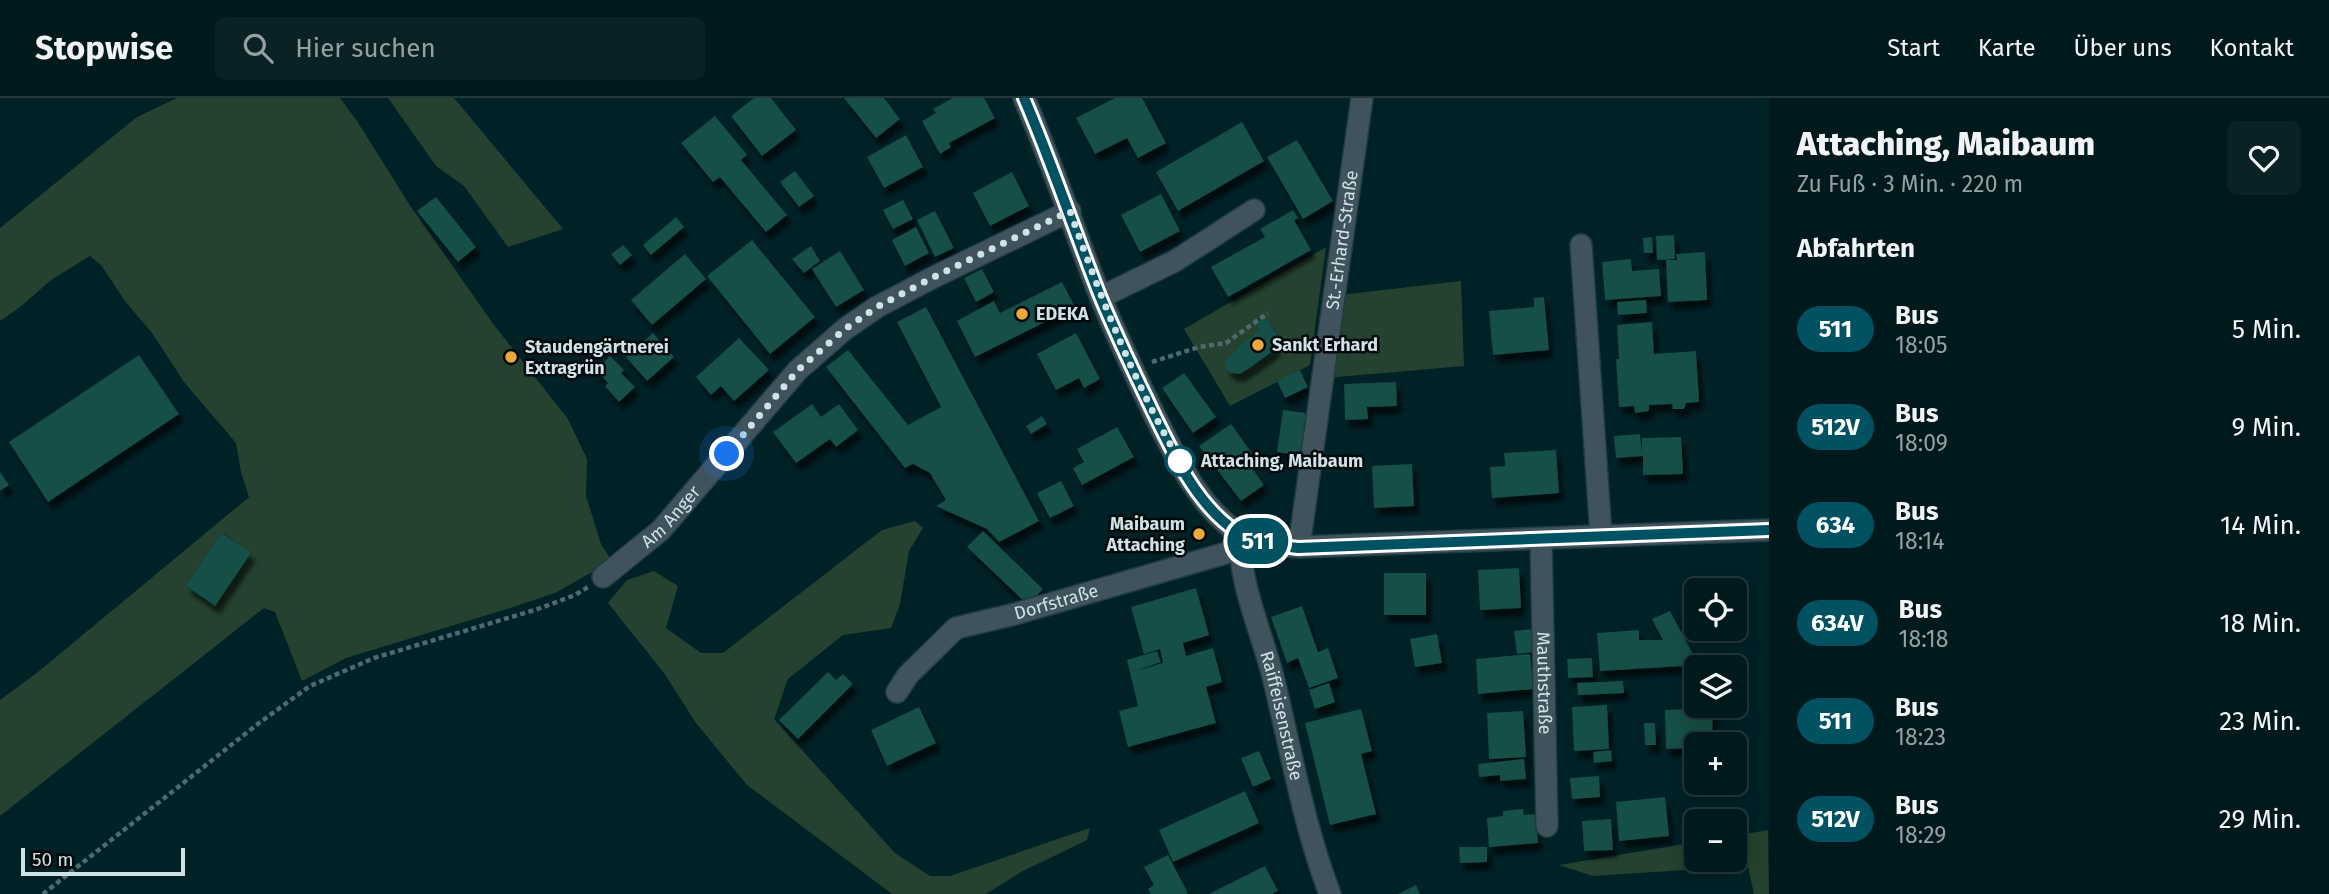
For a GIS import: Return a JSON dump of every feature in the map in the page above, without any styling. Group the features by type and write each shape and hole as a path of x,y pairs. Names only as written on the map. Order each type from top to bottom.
{"street":[{"path":"1024,98 1070,211 1101,297 1132,368 1164,433 1202,499 1241,542 1298,548 1541,539 1601,534 1769,530"},
{"name":"St.-Erhard-Straße","path":"1298,548 1362,98"},
{"path":"1101,297 1175,261 1254,210"},
{"name":"Am Anger","path":"603,577 670,521 798,370 845,329 877,307 932,278 1070,211"},
{"path":"1581,245 1601,534"},
{"name":"Mauthstraße","path":"1541,539 1547,826"},
{"name":"Dorfstraße","path":"897,692 908,675 956,628 1015,614 1241,542"},
{"name":"Raiffeisenstraße","path":"1241,542 1242,569 1273,674 1308,824 1330,894"}],"path":[{"path":"1132,368 1199,347 1226,344 1268,313"},
{"path":"43,894 259,723 310,686 374,659 575,595 603,577"}],"green space":[{"path":"177,98 340,98 411,207 494,325 568,419 587,459 586,496 601,544 612,561 555,593 346,658 302,681 275,612 264,608 0,816 0,700 38,672 249,497 236,443 184,382 152,333 125,301 101,265 90,256 51,280 0,321 0,228 137,117","holes":["223,533 251,554 214,606 186,586"]},
{"path":"388,98 454,98 563,229 508,247 464,186 436,166"},
{"path":"1326,247 1310,365 1230,406 1184,329"},
{"path":"1461,281 1464,366 1326,378 1340,295"},
{"path":"915,521 923,528 909,551 900,604 891,628 843,635 788,679 774,719 895,853 930,876 950,876 1090,828 1087,840 1021,872 986,894 892,894 747,785 696,723 664,673 608,603 627,580 654,571 678,586 666,628 701,653 723,653 882,530"},
{"path":"1768,830 1769,894 1754,894 1747,866 1747,834"},
{"path":"1684,844 1684,870 1593,876 1559,865"}],"building":[{"path":"754,98 771,98 796,130 762,156 731,116"},
{"path":"844,98 884,98 900,119 876,138"},
{"path":"953,98 984,98 995,118 949,143 951,147 940,154 922,121 936,113 933,109"},
{"path":"1115,98 1142,98 1166,143 1138,158 1127,138 1095,154 1076,118"},
{"path":"715,116 747,155 741,160 787,215 766,232 720,177 713,182 681,143"},
{"path":"1242,122 1264,161 1178,211 1156,172"},
{"path":"906,135 923,167 884,188 867,157"},
{"path":"1297,140 1333,201 1303,219 1267,157"},
{"path":"795,171 814,196 799,207 780,182"},
{"path":"1012,172 1029,206 990,226 973,193"},
{"path":"1161,194 1180,231 1140,252 1121,215"},
{"path":"436,197 476,247 458,262 417,211"},
{"path":"903,200 913,219 893,229 883,210"},
{"path":"1293,210 1298,218 1294,220 1311,250 1228,297 1211,267 1265,237 1260,229"},
{"path":"935,211 954,248 935,257 917,220"},
{"path":"676,217 684,227 651,255 643,245"},
{"path":"916,227 929,253 905,266 892,240"},
{"path":"1674,235 1675,259 1657,260 1656,236"},
{"path":"1652,237 1653,253 1644,253 1643,238"},
{"path":"752,240 815,317 770,354 707,276"},
{"path":"623,245 632,255 620,265 611,254"},
{"path":"811,246 820,261 804,273 792,259"},
{"path":"840,251 864,290 836,307 812,269"},
{"path":"1705,252 1707,300 1668,302 1666,260 1677,260 1676,254"},
{"path":"685,254 706,279 652,325 631,300"},
{"path":"1631,259 1632,271 1659,269 1661,296 1605,300 1602,262"},
{"path":"982,269 994,292 976,302 964,278"},
{"path":"1062,282 1075,307 975,357 957,321 994,301 1000,313"},
{"path":"1544,297 1549,350 1493,355 1489,311 1534,307 1534,298"},
{"path":"1646,300 1647,313 1618,315 1617,302"},
{"path":"926,307 1039,521 999,542 987,529 936,506 946,500 930,473 913,464 905,468 826,367 848,350 908,425 941,407 897,322"},
{"name":"Sankt Erhard","path":"1265,318 1280,338 1273,343 1277,348 1240,374 1231,373 1226,368 1226,359 1260,330 1256,324"},
{"path":"1652,322 1654,354 1696,351 1699,402 1686,403 1684,409 1673,409 1672,404 1649,405 1649,411 1635,413 1634,406 1619,407 1617,325"},
{"path":"653,333 674,357 647,381 626,357"},
{"path":"1076,333 1100,379 1084,388 1079,378 1056,390 1037,354"},
{"path":"739,338 769,370 734,401 721,386 711,395 696,377"},
{"path":"139,355 179,414 48,502 9,442"},
{"path":"610,356 624,370 621,373 635,387 619,402 605,386 608,383 596,370"},
{"path":"1300,370 1308,387 1285,398 1277,381"},
{"path":"1184,373 1216,417 1193,433 1162,388"},
{"path":"1396,382 1397,406 1367,407 1368,419 1345,420 1344,384"},
{"path":"812,404 821,417 839,404 858,430 836,447 830,439 796,463 773,432"},
{"path":"1283,410 1306,413 1301,456 1277,452"},
{"path":"1042,416 1047,424 1031,434 1026,426"},
{"path":"1231,424 1252,453 1245,458 1264,485 1241,501 1199,446"},
{"path":"1117,427 1134,457 1082,485 1073,468 1084,462 1077,449"},
{"path":"1640,434 1642,452 1642,438 1681,437 1683,474 1643,475 1643,456 1616,458 1614,436"},
{"path":"1556,450 1559,493 1492,498 1490,467 1505,466 1504,453"},
{"path":"1412,464 1414,506 1374,508 1372,466"},
{"path":"0,472 9,485 0,491"},
{"path":"1061,481 1074,506 1050,518 1037,493"},
{"path":"983,531 1043,589 1028,605 967,547"},
{"path":"222,533 251,553 215,606 186,586"},
{"path":"1519,568 1521,608 1480,610 1478,570"},
{"path":"1384,573 1426,573 1426,615 1384,615"},
{"path":"1196,588 1209,635 1183,643 1186,656 1213,648 1222,682 1206,687 1216,723 1128,747 1119,711 1138,706 1127,660 1157,651 1161,662 1135,671 1163,663 1160,649 1144,654 1131,607"},
{"path":"1302,606 1318,652 1328,648 1338,678 1309,688 1298,658 1287,663 1271,617"},
{"path":"1670,611 1693,655 1684,655 1684,665 1600,671 1597,633 1639,630 1639,640 1663,640 1652,619"},
{"path":"1534,629 1536,652 1517,654 1514,631"},
{"path":"1437,634 1442,663 1415,667 1410,639"},
{"path":"1530,654 1533,689 1478,694 1476,659"},
{"path":"1592,658 1593,677 1568,678 1567,659"},
{"path":"828,672 836,680 843,674 853,684 798,739 779,720"},
{"path":"1623,681 1624,693 1578,695 1577,683"},
{"path":"1329,683 1335,702 1315,709 1309,690"},
{"path":"1607,705 1609,749 1574,751 1572,707"},
{"path":"919,707 936,743 887,766 871,730"},
{"path":"1361,709 1372,751 1361,754 1376,814 1330,825 1305,723"},
{"path":"1684,709 1684,718 1712,718 1713,732 1684,732 1684,748 1666,749 1665,710"},
{"path":"1523,711 1526,757 1489,759 1487,713"},
{"path":"1644,723 1655,723 1656,745 1645,745"},
{"path":"1611,750 1612,761 1594,763 1593,752"},
{"path":"1259,751 1271,779 1253,787 1241,758"},
{"path":"1524,759 1526,779 1500,781 1500,775 1479,777 1478,764"},
{"path":"1599,776 1600,797 1572,799 1570,778"},
{"path":"1245,791 1259,823 1173,862 1159,830"},
{"path":"1665,797 1669,836 1619,841 1616,802"},
{"path":"1523,809 1524,815 1536,814 1538,843 1489,847 1487,818 1503,816 1503,811"},
{"path":"1611,819 1613,850 1584,851 1582,821"},
{"path":"1459,847 1487,847 1487,862 1460,863"},
{"path":"1168,855 1188,893 1151,894 1148,889 1154,885 1144,867"},
{"path":"1265,866 1278,891 1272,894 1209,894"},
{"path":"1416,885 1420,894 1398,894"}],"bus line":[{"name":"511","path":"1024,98 1045,145 1101,297 1164,433 1202,499 1228,526 1243,536 1298,548 1541,539 1601,534 1769,530"}],"place":[{"name":"EDEKA","path":"1022,314"},
{"name":"Sankt Erhard","path":"1258,345"},
{"name":"Staudengärtnerei Extragrün","path":"511,357"},
{"name":"Attaching, Maibaum","path":"1180,461"},
{"name":"Maibaum Attaching","path":"1199,534"}],"route":[{"path":"727,454 798,370 845,329 877,307 932,278 1070,211 1101,297 1143,390 1182,465 1180,461"}]}
